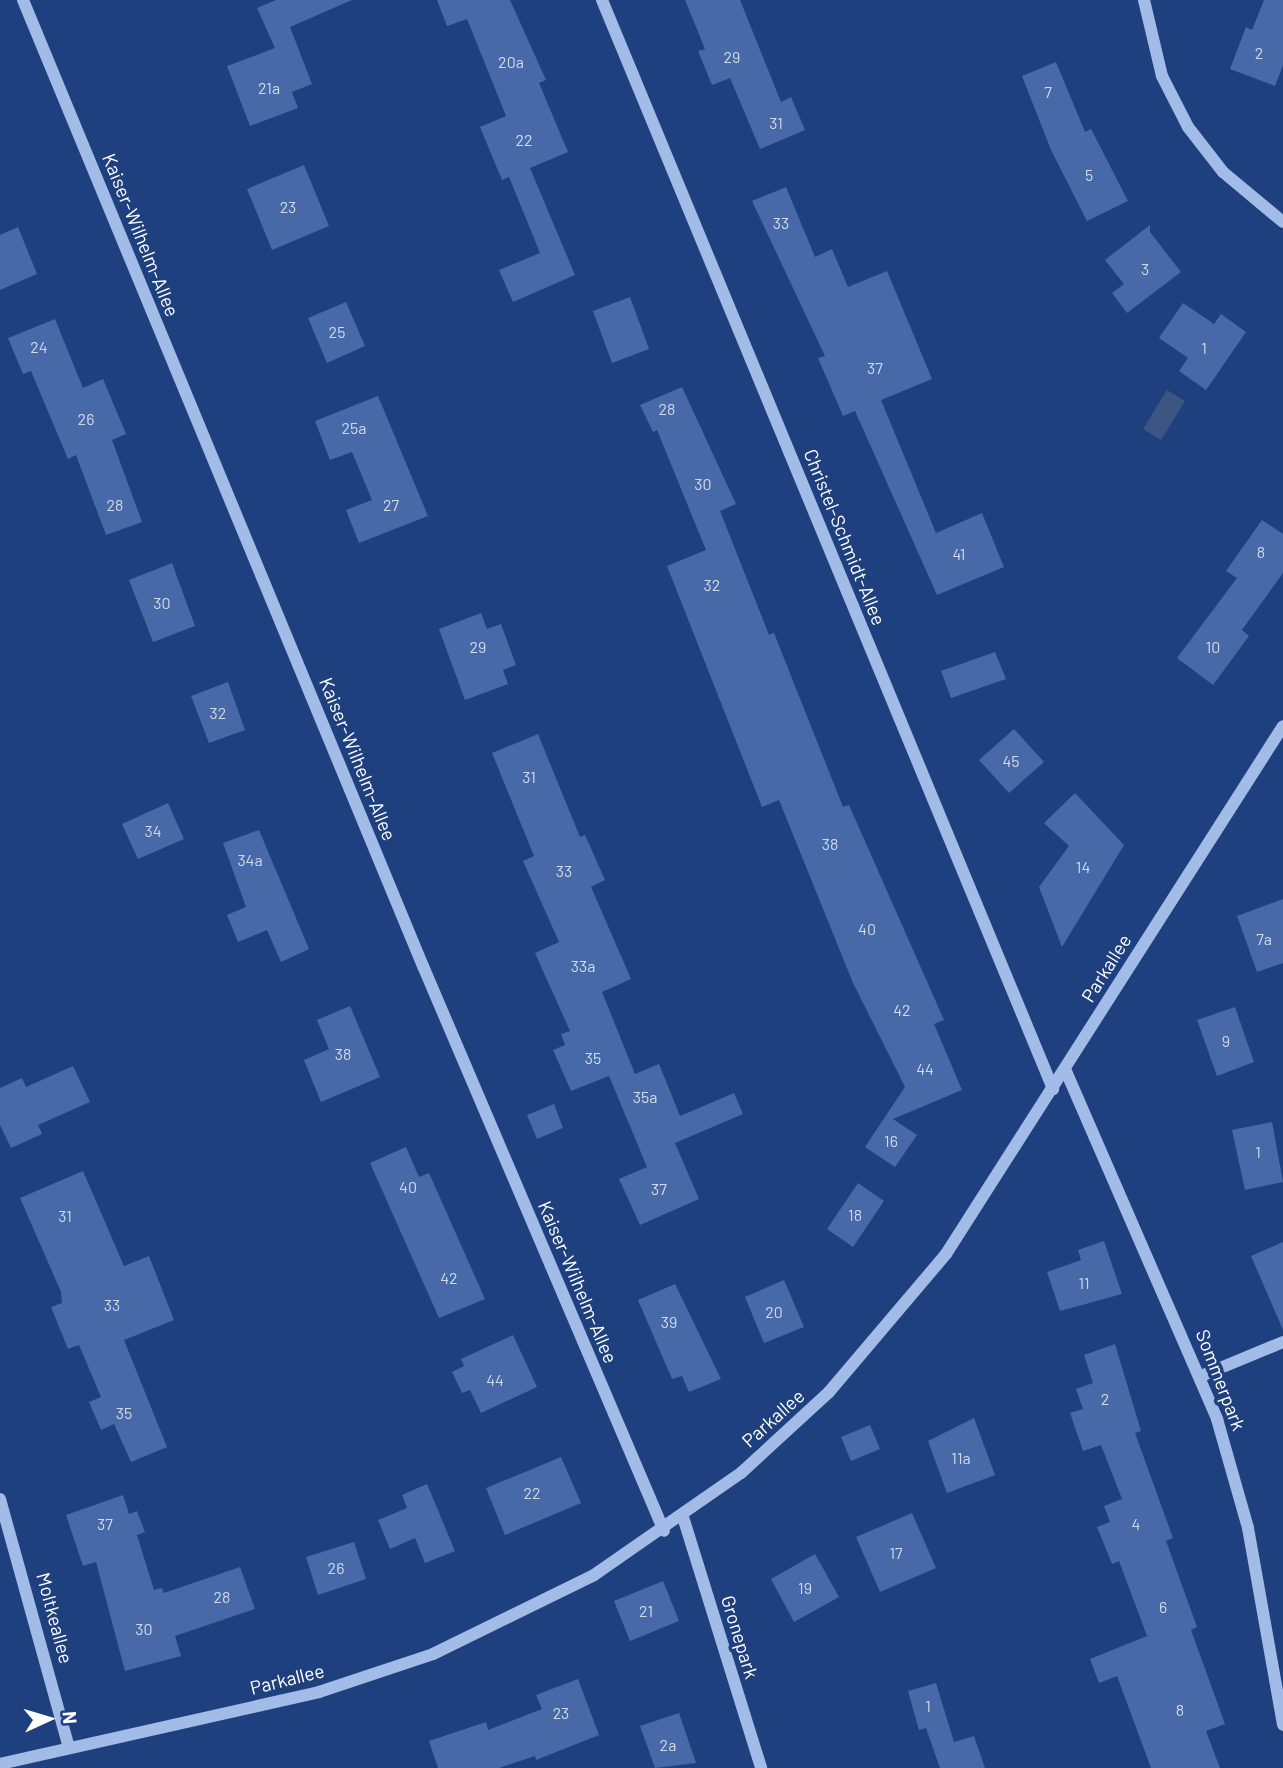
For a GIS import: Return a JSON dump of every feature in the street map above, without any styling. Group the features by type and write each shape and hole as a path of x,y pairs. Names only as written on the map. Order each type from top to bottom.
{"street":[{"name":"Kaiser-Wilhelm-Allee","path":"23,0 423,967 664,1531"},
{"name":"Christel-Schmidt-Allee","path":"603,0 1053,1088"},
{"path":"1144,0 1162,76 1188,127 1223,172 1283,222"},
{"name":"Parkallee","path":"0,1763 318,1692 433,1654 542,1604 664,1531 786,1434 870,1348 946,1254 1283,726"},
{"name":"Sommerpark","path":"1065,1069 1201,1376 1248,1528 1283,1724"},
{"path":"1201,1376 1283,1342"},
{"name":"Moltkeallee","path":"0,1499 69,1748"},
{"name":"Gronepark","path":"683,1517 761,1768"}],"water":[{"path":"1167,390 1185,401 1161,440 1143,429"}],"building":[{"path":"276,0 352,0 290,27 312,84 292,92 298,108 250,126 227,66 275,48 257,8"},
{"path":"437,0 510,0 546,80 539,83 568,152 530,168 575,275 513,302 499,270 540,253 509,177 502,180 480,127 506,116 467,19 447,26"},
{"path":"685,0 740,0 781,102 791,97 805,130 760,149 730,78 712,85 698,51 705,49"},
{"path":"1264,0 1283,0 1283,65 1275,86 1230,69 1246,27 1252,30"},
{"path":"1056,62 1085,132 1091,129 1128,201 1087,221 1051,150 1022,76"},
{"path":"304,165 329,226 272,250 247,189"},
{"path":"786,187 815,257 832,249 848,287 887,271 932,379 881,400 936,533 982,513 1004,567 937,595 855,411 843,416 818,358 825,356 752,201"},
{"path":"1150,225 1150,232 1181,272 1127,313 1112,293 1124,284 1105,260"},
{"path":"18,227 37,274 0,290 0,235"},
{"path":"630,297 649,349 612,363 593,311"},
{"path":"346,302 365,346 327,363 308,318"},
{"path":"1183,303 1214,324 1221,314 1246,332 1206,390 1179,371 1188,358 1159,338"},
{"path":"55,319 83,388 103,379 126,434 112,440 142,522 106,535 76,455 68,459 31,371 23,374 8,338"},
{"path":"682,387 736,504 720,511 769,635 774,633 843,807 849,805 944,1020 934,1024 962,1090 893,1119 917,1135 895,1167 865,1147 905,1087 853,983 779,800 762,807 667,566 706,550 657,430 653,432 640,405"},
{"path":"378,396 428,516 359,543 346,510 372,500 352,452 330,460 315,421"},
{"path":"1262,520 1283,534 1283,573 1242,630 1249,636 1213,685 1177,658 1237,578 1226,571"},
{"path":"172,563 195,626 153,642 129,580"},
{"path":"481,613 487,629 501,624 516,665 503,670 508,684 465,700 439,629"},
{"path":"995,652 1006,679 951,698 941,671"},
{"path":"228,682 245,730 209,743 191,696"},
{"path":"1014,729 1044,762 1009,793 979,760"},
{"path":"538,734 580,837 585,835 605,880 591,887 631,979 602,992 635,1074 659,1064 680,1116 734,1093 743,1114 675,1143 699,1199 640,1225 619,1179 647,1167 609,1076 571,1091 553,1050 565,1045 561,1034 570,1031 535,953 559,942 523,861 534,856 492,753"},
{"path":"1075,793 1124,845 1062,947 1039,887 1069,846 1044,823"},
{"path":"168,803 184,839 138,859 122,824"},
{"path":"259,830 309,949 281,962 267,930 238,942 227,915 246,907 223,843"},
{"path":"1283,899 1283,963 1257,972 1237,916"},
{"path":"350,1006 380,1077 321,1102 304,1060 329,1049 317,1020"},
{"path":"1235,1007 1254,1062 1217,1076 1197,1020"},
{"path":"73,1066 90,1102 38,1125 42,1134 11,1148 0,1125 0,1088 22,1078 26,1087"},
{"path":"554,1104 563,1128 537,1139 527,1115"},
{"path":"1272,1122 1283,1182 1245,1190 1232,1130"},
{"path":"406,1147 419,1177 429,1173 485,1299 439,1318 370,1163"},
{"path":"83,1171 124,1266 149,1256 174,1320 124,1340 167,1447 131,1462 114,1424 101,1430 89,1402 101,1397 79,1345 68,1349 51,1307 62,1303 61,1292 20,1198"},
{"path":"858,1183 884,1201 853,1247 827,1229"},
{"path":"1104,1241 1122,1294 1060,1311 1047,1272 1081,1260 1078,1250"},
{"path":"1283,1242 1283,1330 1251,1256"},
{"path":"784,1280 804,1327 764,1343 745,1297"},
{"path":"675,1284 721,1379 689,1392 682,1376 672,1379 638,1300"},
{"path":"513,1335 537,1387 481,1413 470,1390 462,1393 452,1372 464,1366 461,1359"},
{"path":"1115,1344 1141,1431 1135,1433 1173,1538 1166,1541 1197,1627 1191,1630 1225,1724 1206,1731 1220,1768 1151,1768 1117,1676 1099,1683 1090,1659 1147,1636 1119,1561 1112,1564 1097,1527 1110,1522 1104,1506 1122,1499 1101,1445 1083,1451 1070,1413 1083,1409 1076,1389 1093,1383 1084,1355"},
{"path":"974,1418 995,1475 947,1493 928,1441"},
{"path":"870,1425 880,1449 851,1461 841,1437"},
{"path":"561,1457 581,1503 505,1535 486,1488"},
{"path":"427,1484 455,1551 425,1563 415,1538 390,1549 378,1520 407,1508 402,1495"},
{"path":"123,1495 129,1514 137,1511 145,1532 137,1535 154,1590 162,1588 164,1593 240,1567 255,1609 175,1636 181,1656 125,1671 96,1562 83,1566 66,1515"},
{"path":"912,1513 936,1568 880,1592 856,1537"},
{"path":"354,1542 366,1579 318,1595 306,1557"},
{"path":"815,1554 839,1597 794,1622 771,1579"},
{"path":"663,1581 679,1621 630,1641 614,1601"},
{"path":"578,1679 599,1735 536,1760 535,1756 499,1768 438,1768 429,1741 486,1722 488,1730 542,1709 536,1695"},
{"path":"936,1683 954,1742 974,1736 985,1768 940,1768 926,1728 919,1730 908,1691"},
{"path":"679,1713 696,1763 655,1768 640,1726"}]}
